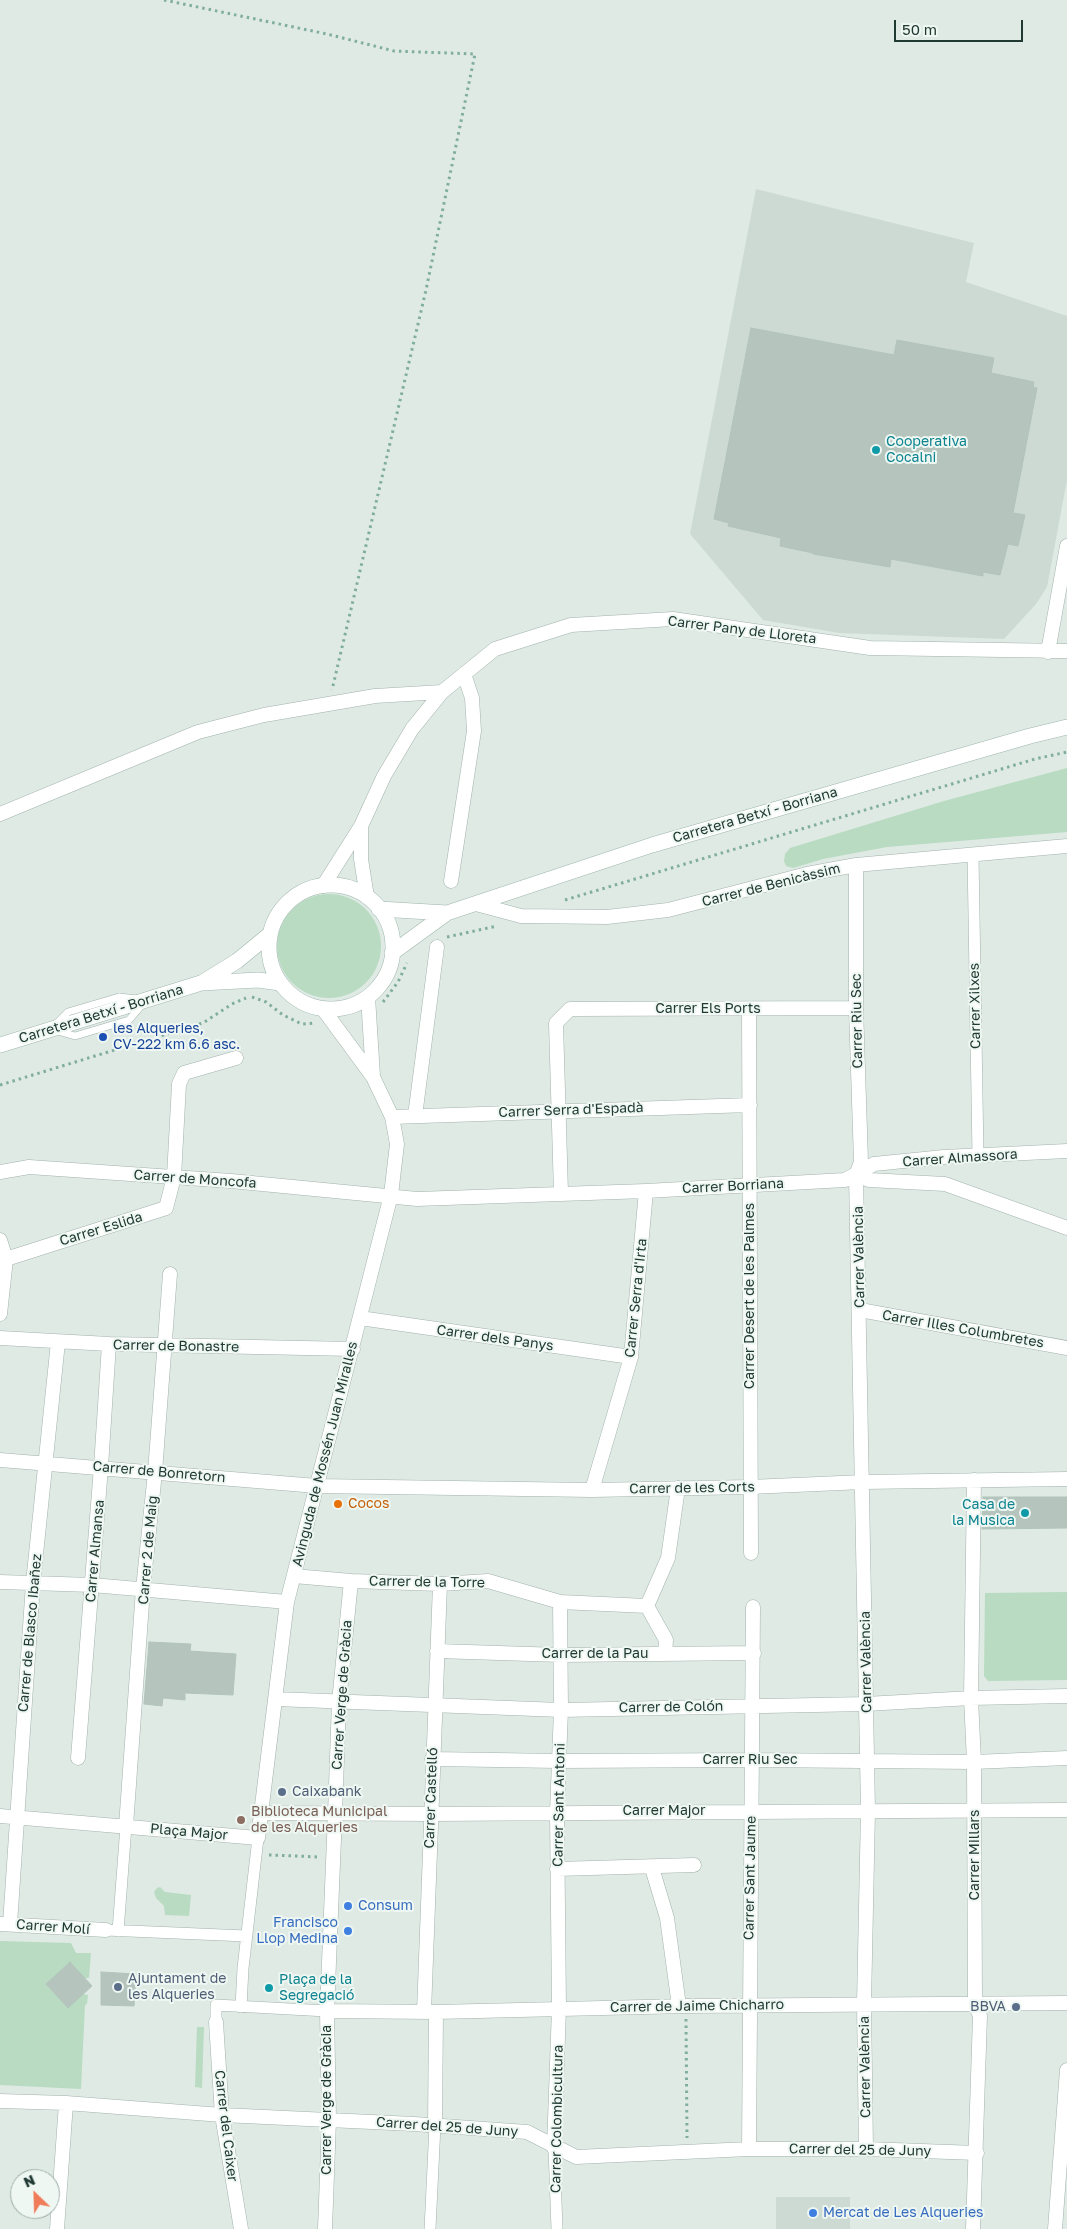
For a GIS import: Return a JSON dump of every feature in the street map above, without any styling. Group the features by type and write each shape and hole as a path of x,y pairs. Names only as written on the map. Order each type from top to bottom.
{"main road":[{"name":"Carretera Betxí - Borriana","path":"380,909 447,912 652,845 1021,738 1067,727"},
{"path":"323,886 346,888 367,897 380,909 388,922 392,937 392,953 384,977 368,997 354,1004 339,1008 323,1009 307,1004 292,996 280,984 272,968 269,951 270,934 277,916 289,902 305,891 323,886"},
{"name":"Carretera Betxí - Borriana","path":"392,953 447,912"},
{"name":"Carretera Betxí - Borriana","path":"201,983 237,961 270,934"},
{"name":"Carretera Betxí - Borriana","path":"0,1044 201,983 258,980 280,984"}],"street":[{"path":"1048,652 1067,546"},
{"name":"Carrer Pany de Lloreta","path":"323,886 361,826 384,776 408,737 442,692 495,650 571,625 673,619 870,648 1067,651"},
{"path":"451,880 474,731 472,698 464,674"},
{"path":"0,814 198,732 264,715 375,696 442,692"},
{"name":"Carrer Pany de Lloreta","path":"361,826 361,859 367,897"},
{"name":"Carrer de Benicàssim","path":"476,904 521,916 607,918 668,910 807,874 856,865 1067,846"},
{"name":"Carrer Xilxes","path":"973,855 978,1156"},
{"name":"Carrer Riu Sec","path":"856,865 856,1008 861,1162 856,1176"},
{"path":"415,1116 437,948"},
{"name":"Avinguda de Mossén Juan Miralles","path":"368,997 374,1077"},
{"name":"Carrer Els Ports","path":"560,1110 556,1023 570,1009 749,1010 856,1008"},
{"name":"Avinguda de Mossén Juan Miralles","path":"258,1838 287,1602 391,1195 397,1144 392,1117 374,1077 323,1009"},
{"name":"Carrer Desert de les Palmes","path":"749,1010 750,1487 752,1553"},
{"path":"174,1177 179,1084 184,1073 236,1058"},
{"name":"Carrer Serra d'Espadà","path":"392,1117 750,1105"},
{"path":"560,1110 561,1193"},
{"name":"Carrer Almassora","path":"856,1176 874,1164 944,1157 1067,1150"},
{"path":"944,1157 942,1170 945,1184"},
{"name":"Carrer de Moncofa","path":"0,1172 29,1167 391,1195"},
{"name":"Carrer Borriana","path":"391,1195 417,1199 646,1191 846,1180 856,1176 869,1180 945,1184 1067,1228"},
{"name":"Carrer València","path":"856,1176 868,1810 864,2004 866,2149"},
{"name":"Carrer Eslida","path":"6,1259 166,1208 174,1177"},
{"name":"Carrer Serra d'Irta","path":"592,1490 631,1357 646,1191"},
{"path":"0,1240 6,1259 0,1314"},
{"name":"Carrer 2 de Maig","path":"126,1826 170,1274"},
{"name":"Carrer Illes Columbretes","path":"860,1310 1067,1348"},
{"name":"Carrer dels Panys","path":"360,1318 631,1357"},
{"name":"Carrer de Bonastre","path":"0,1338 165,1346 352,1349"},
{"name":"Carrer de Blasco Ibañez","path":"5,1924 16,1817 33,1583 58,1342"},
{"name":"Carrer Almansa","path":"78,1758 102,1467 109,1344"},
{"name":"Carrer de Bonretorn","path":"0,1460 317,1486"},
{"name":"Carrer de les Corts","path":"317,1486 592,1490 750,1487 862,1482 1067,1479"},
{"name":"Carrer Millars","path":"973,2229 977,2153 980,2016 975,2004 974,1762 971,1698 974,1480"},
{"path":"665,1654 666,1640 647,1606 668,1558 678,1488"},
{"name":"Carrer de la Torre","path":"294,1576 351,1581 440,1584 488,1582 560,1602 647,1606"},
{"name":"Carrer Verge de Gràcia","path":"325,2229 329,2120 328,2011 339,1702 351,1581"},
{"path":"0,1582 92,1585 287,1602"},
{"name":"Carrer Castelló","path":"435,2125 430,2012 431,1814 440,1584"},
{"name":"Carrer Sant Antoni","path":"559,2008 557,1812 561,1710 560,1602"},
{"name":"Carrer Sant Jaume","path":"749,2150 748,2006 754,1653 753,1607"},
{"name":"Carrer de la Pau","path":"437,1651 561,1655 754,1653"},
{"name":"Carrer de Colón","path":"275,1699 561,1710 866,1704 971,1698 1067,1696"},
{"name":"Carrer Riu Sec","path":"432,1759 974,1762 1067,1758"},
{"name":"Carrer Major","path":"260,1813 431,1814 974,1809 1067,1810"},
{"name":"Plaça Major","path":"0,1816 258,1838"},
{"path":"126,1826 112,1931 246,1936"},
{"path":"241,2007 246,1936 258,1838"},
{"path":"557,1869 694,1866"},
{"path":"652,1868 667,1918 683,2006"},
{"name":"Carrer Molí","path":"5,1924 112,1931"},
{"name":"Carrer de Jaime Chicharro","path":"328,2011 430,2012 683,2006 1067,2003"},
{"path":"216,2022 216,2005 328,2011"},
{"name":"Carrer Colombicultura","path":"557,2229 554,2148 559,2008"},
{"name":"Carrer del Caixer","path":"216,2022 222,2115 241,2229"},
{"path":"1056,2229 1067,2070"},
{"name":"Carrer del 25 de Juny","path":"0,2101 66,2103 222,2115 435,2125 528,2132 541,2138 554,2148 576,2157 749,2150 866,2149 977,2153"},
{"path":"57,2229 66,2103"},
{"path":"430,2229 435,2125"}],"path":[{"path":"164,0 327,34 394,51 475,54 426,290 328,705"},
{"path":"266,1855 333,1857"},
{"path":"683,2006 688,2151"}],"shaded area":[{"path":"756,189 974,243 966,282 1067,316 1067,480 1047,587 1036,604 1004,639 839,633 763,620 690,534"},
{"name":"Mercat de Les Alqueries","path":"776,2197 850,2197 850,2229 776,2229"}],"green space":[{"path":"1067,768 1067,832 887,847 823,859 793,868 786,866 784,861 785,854 790,848 944,801"},
{"path":"329,894 349,898 366,909 377,926 381,946 377,966 366,983 349,994 329,998 309,994 292,983 281,966 277,946 281,926 292,909 309,898"},
{"path":"1067,1592 1067,1680 988,1681 984,1676 985,1593"},
{"path":"160,1887 165,1892 191,1895 189,1916 165,1915 164,1906 156,1898 154,1892"},
{"path":"0,1941 71,1943 76,1953 91,1953 89,1978 84,1978 70,1962 46,1984 68,2008 82,1994 88,1995 87,2004 85,2005 81,2089 0,2085"},
{"path":"197,2027 204,2027 202,2088 195,2087"}],"building":[{"name":"Cooperativa Cocalni","path":"751,328 894,355 897,340 994,358 991,373 1034,382 1033,387 1037,388 1013,513 1025,515 1018,546 1008,544 1000,575 983,572 983,576 891,559 890,567 813,554 780,546 781,538 728,526 729,523 714,519"},
{"name":"Casa de la Musica","path":"983,1497 1067,1497 1067,1528 982,1529"},
{"path":"149,1642 191,1644 190,1651 236,1654 233,1695 185,1693 185,1700 163,1698 162,1706 144,1704"},
{"path":"70,1962 92,1986 68,2008 46,1984"},
{"name":"Ajuntament de les Alqueries","path":"101,1972 136,1974 134,2006 101,2005"}],"place":[{"name":"Cooperativa Cocalni","path":"876,450"},
{"name":"les Alqueries, CV-222 km 6.6 asc.","path":"103,1037"},
{"name":"Cocos","path":"338,1504"},
{"name":"Casa de la Musica","path":"1025,1513"},
{"name":"Caixabank","path":"282,1792"},
{"name":"Biblioteca Municipal de les Alqueries","path":"241,1820"},
{"name":"Consum","path":"348,1906"},
{"name":"Francisco Llop Medina","path":"348,1931"},
{"name":"Ajuntament de les Alqueries","path":"118,1987"},
{"name":"Plaça de la Segregació","path":"269,1988"},
{"name":"BBVA","path":"1016,2007"},
{"name":"Mercat de Les Alqueries","path":"813,2213"}]}
